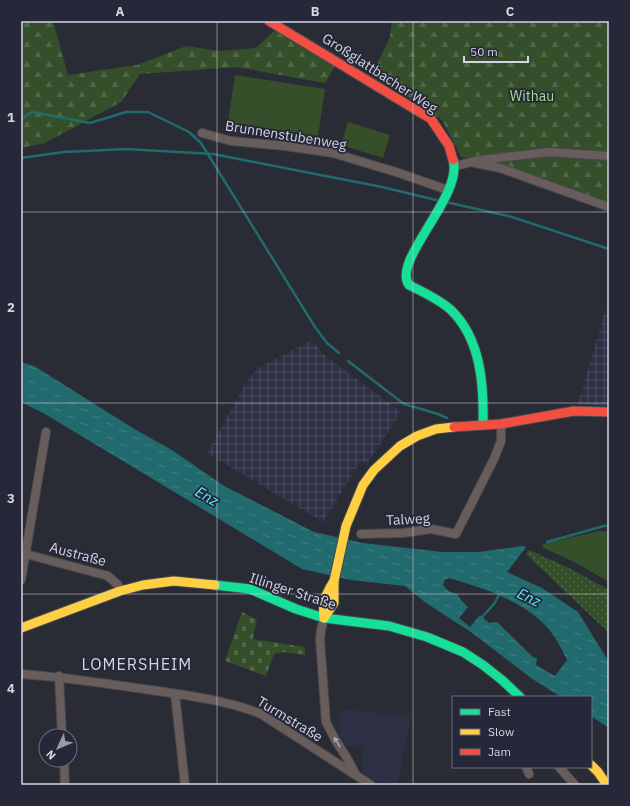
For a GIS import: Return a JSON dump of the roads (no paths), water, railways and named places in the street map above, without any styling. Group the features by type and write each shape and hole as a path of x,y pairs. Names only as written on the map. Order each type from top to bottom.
{"street":[{"name":"Großglattbacher Weg","path":"269,21 431,120 449,146 455,166"},
{"name":"Brunnenstubenweg","path":"202,133 230,141 285,146 333,153 434,184 447,193"},
{"path":"483,424 484,411 481,375 478,357 469,336 452,311 439,301 409,285 406,281 406,274 410,258 441,207 455,166 471,162 549,152 609,156"},
{"path":"471,162 500,168 609,207"},
{"path":"356,776 326,722 322,677 321,630 324,618 334,603 331,593 346,526 363,485 374,470 400,446 417,436 436,429 483,424 501,424 574,411 609,412"},
{"name":"Talweg","path":"360,534 403,533 431,529 456,534 494,459 501,441 501,424"},
{"path":"21,580 23,553 46,432"},
{"name":"Austraße","path":"23,553 108,576 118,585 120,591"},
{"name":"Illinger Straße","path":"21,628 120,591 143,585 174,581 250,589 296,609 324,618 388,626 442,642 463,652 487,667 519,696"},
{"name":"Turmstraße","path":"21,674 58,676 175,694 246,708 261,714 371,785"},
{"path":"58,676 61,728"},
{"path":"175,694 185,785"},
{"path":"592,766 607,785"},
{"path":"64,768 65,785"},
{"path":"560,768 575,785"}],"water":[{"name":"Enz","path":"21,362 34,366 136,430 172,450 224,486 314,532 363,543 443,552 478,552 523,546 526,547 507,572 542,588 578,612 609,662 609,728 592,717 592,696 559,696 531,678 471,632 426,603 405,586 351,580 302,569 45,414 21,402","holes":["449,578 487,590 512,601 534,615 551,632 567,660 555,676 536,665 537,658 534,658 497,622 489,623 480,615 470,627 459,618 468,607 457,594 447,590 443,584 445,580"]}],"waterway":[{"path":"21,119 32,112 90,123 126,112 148,112 189,132 201,143 315,327 327,343 339,353"},
{"path":"21,158 64,152 126,149 213,154 382,187 440,201"},
{"path":"446,202 512,217 609,249"},
{"path":"348,361 404,404 447,418"},
{"path":"547,542 604,526 609,526"},
{"path":"483,620 482,617 494,604 500,593"}],"district":[{"name":"LOMERSHEIM","path":"137,664"}],"park label":[{"name":"Withau","path":"532,96"}]}
